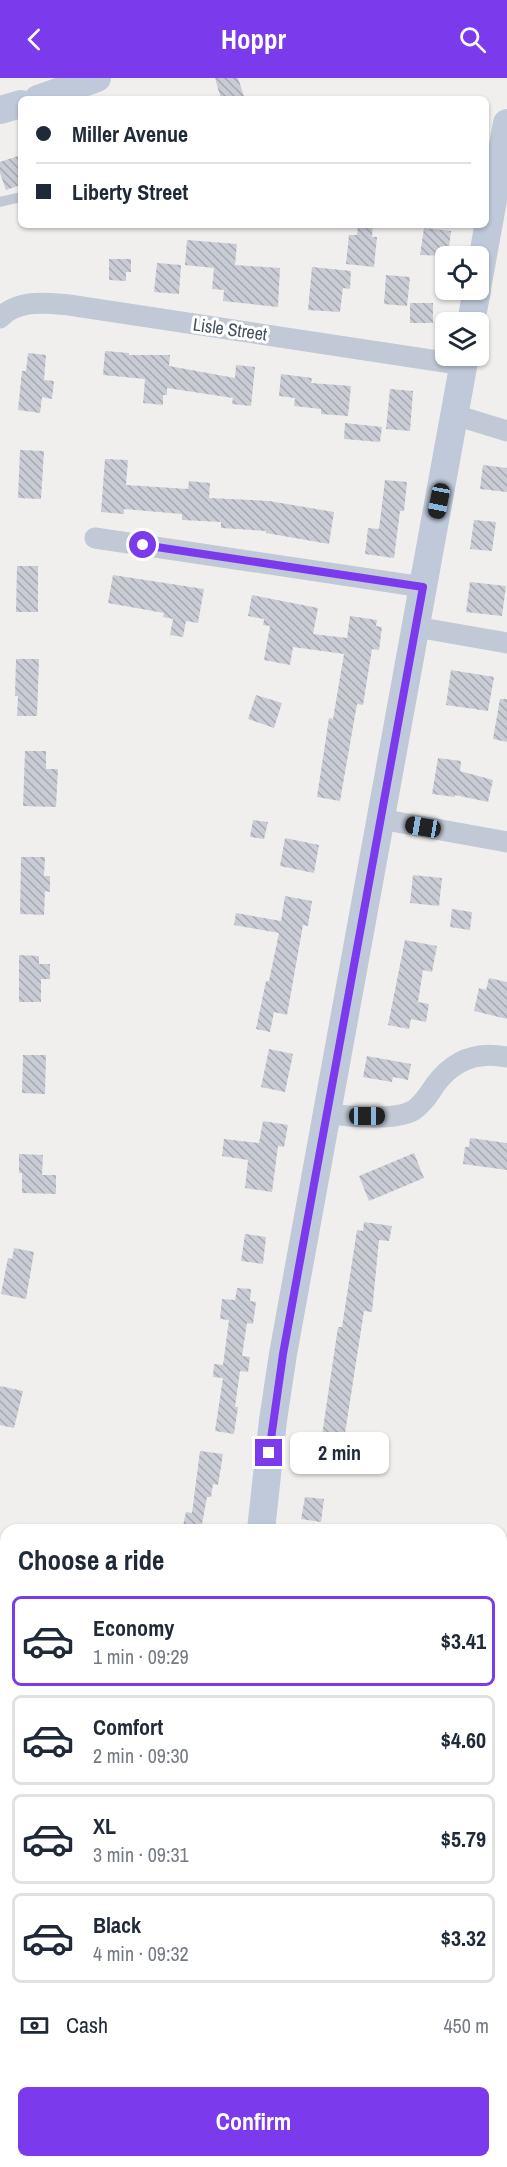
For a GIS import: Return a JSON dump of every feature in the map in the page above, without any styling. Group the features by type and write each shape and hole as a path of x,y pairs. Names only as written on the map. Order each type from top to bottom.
{"main road":[{"path":"46,96 97,78"},
{"path":"0,110 18,105"},
{"path":"489,222 507,123"},
{"path":"485,246 488,228"},
{"path":"262,1524 276,1397 464,366"}],"street":[{"name":"Lisle Street","path":"0,318 9,310 24,304 69,305 435,356"},
{"path":"455,415 507,431"},
{"path":"96,538 423,587"},
{"path":"416,627 507,643"},
{"path":"380,819 507,843"},
{"path":"327,1113 348,1116 385,1116 406,1113 420,1105 442,1076 457,1063 485,1055 507,1058"}],"lane":[{"path":"0,202 18,198"}],"building":[{"path":"215,78 238,78 244,96 220,96"},
{"path":"18,156 18,186 6,190 0,173 0,162"},
{"path":"358,228 373,228 372,237 377,237 374,267 346,264 349,235 357,235"},
{"path":"424,228 451,231 449,246 435,246 435,256 420,255"},
{"path":"187,240 237,244 235,265 280,268 278,307 223,301 224,290 212,289 214,268 185,265"},
{"path":"109,259 131,259 131,272 126,272 126,281 109,280"},
{"path":"157,263 181,265 179,294 154,292"},
{"path":"312,267 351,271 350,289 343,288 340,312 308,310"},
{"path":"386,275 410,277 407,306 384,304"},
{"path":"410,303 433,303 433,323 410,323"},
{"path":"105,351 129,353 129,355 170,355 169,366 235,378 236,365 255,367 251,406 232,404 233,398 167,388 167,395 163,395 163,405 143,403 145,379 103,375"},
{"path":"28,353 46,355 44,380 54,381 52,399 42,397 40,413 18,410 22,371 26,371"},
{"path":"281,374 312,378 311,383 351,386 348,416 321,414 321,409 294,406 295,398 279,396"},
{"path":"390,389 413,391 410,431 386,429"},
{"path":"345,423 382,427 380,442 344,439"},
{"path":"20,450 44,451 41,499 18,498"},
{"path":"105,459 128,460 126,485 188,489 189,481 210,483 209,498 269,501 334,512 329,544 266,533 266,531 221,528 221,522 182,520 182,514 124,509 124,514 101,512"},
{"path":"483,465 507,468 507,492 480,489"},
{"path":"385,480 407,482 404,511 400,511 394,558 365,554 368,528 379,529"},
{"path":"474,520 496,522 492,551 470,549"},
{"path":"17,566 38,566 38,612 16,612"},
{"path":"113,575 204,589 198,623 186,621 183,637 170,635 173,619 163,617 164,613 108,603"},
{"path":"470,582 506,586 502,616 466,612"},
{"path":"252,595 318,608 313,634 347,638 350,616 377,620 376,626 382,627 379,650 372,649 363,705 357,704 340,801 317,797 329,718 333,719 344,654 293,647 290,665 264,660 270,626 263,625 264,619 248,616"},
{"path":"16,659 39,659 37,716 17,716"},
{"path":"451,670 494,677 488,711 446,705"},
{"path":"256,695 282,703 274,728 248,719"},
{"path":"500,699 507,699 507,742 493,739"},
{"path":"25,751 46,751 46,769 58,769 56,807 23,806"},
{"path":"438,758 461,761 460,771 493,780 488,802 455,795 455,797 432,794"},
{"path":"253,820 268,822 264,839 250,837"},
{"path":"285,838 319,845 314,873 280,866"},
{"path":"21,857 45,857 44,876 50,876 50,892 45,891 44,915 20,914"},
{"path":"413,875 442,878 439,906 410,903"},
{"path":"285,896 312,901 308,926 303,925 287,1015 274,1012 270,1032 256,1029 279,933 234,925 236,913 281,921"},
{"path":"452,909 472,912 470,930 450,927"},
{"path":"405,940 437,946 432,972 423,970 418,1002 429,1004 426,1022 411,1019 409,1029 388,1025"},
{"path":"19,955 39,956 39,964 50,964 50,979 41,979 41,1002 19,1002"},
{"path":"489,978 507,982 507,1019 474,1011 479,988 486,990"},
{"path":"269,1049 293,1054 285,1092 261,1087"},
{"path":"23,1055 46,1055 45,1094 22,1093"},
{"path":"367,1056 411,1064 408,1080 393,1077 392,1082 363,1077"},
{"path":"263,1121 288,1125 284,1147 278,1146 272,1192 245,1188 248,1160 222,1156 224,1139 259,1143"},
{"path":"470,1138 507,1143 507,1170 463,1164 465,1147 469,1147"},
{"path":"414,1153 424,1178 369,1201 359,1176"},
{"path":"19,1154 43,1155 42,1175 56,1175 56,1194 22,1193"},
{"path":"364,1222 392,1226 389,1241 379,1240 372,1312 364,1311 339,1472 317,1469 338,1327 342,1327 357,1230 363,1231"},
{"path":"245,1234 266,1237 263,1264 241,1261"},
{"path":"14,1248 34,1252 26,1299 1,1294 8,1258 12,1259"},
{"path":"237,1288 251,1289 250,1301 256,1302 253,1324 247,1323 242,1356 250,1357 248,1372 240,1371 234,1434 215,1431 223,1378 213,1377 214,1364 223,1365 229,1320 220,1319 222,1299 235,1300"},
{"path":"0,1386 23,1391 14,1428 0,1425"},
{"path":"200,1451 223,1454 218,1485 213,1484 211,1497 207,1497 202,1524 183,1524 186,1512 192,1513"},
{"path":"305,1497 324,1499 321,1522 301,1519"}],"route":[{"path":"143,545 423,587 283,1354 269,1453"}]}
